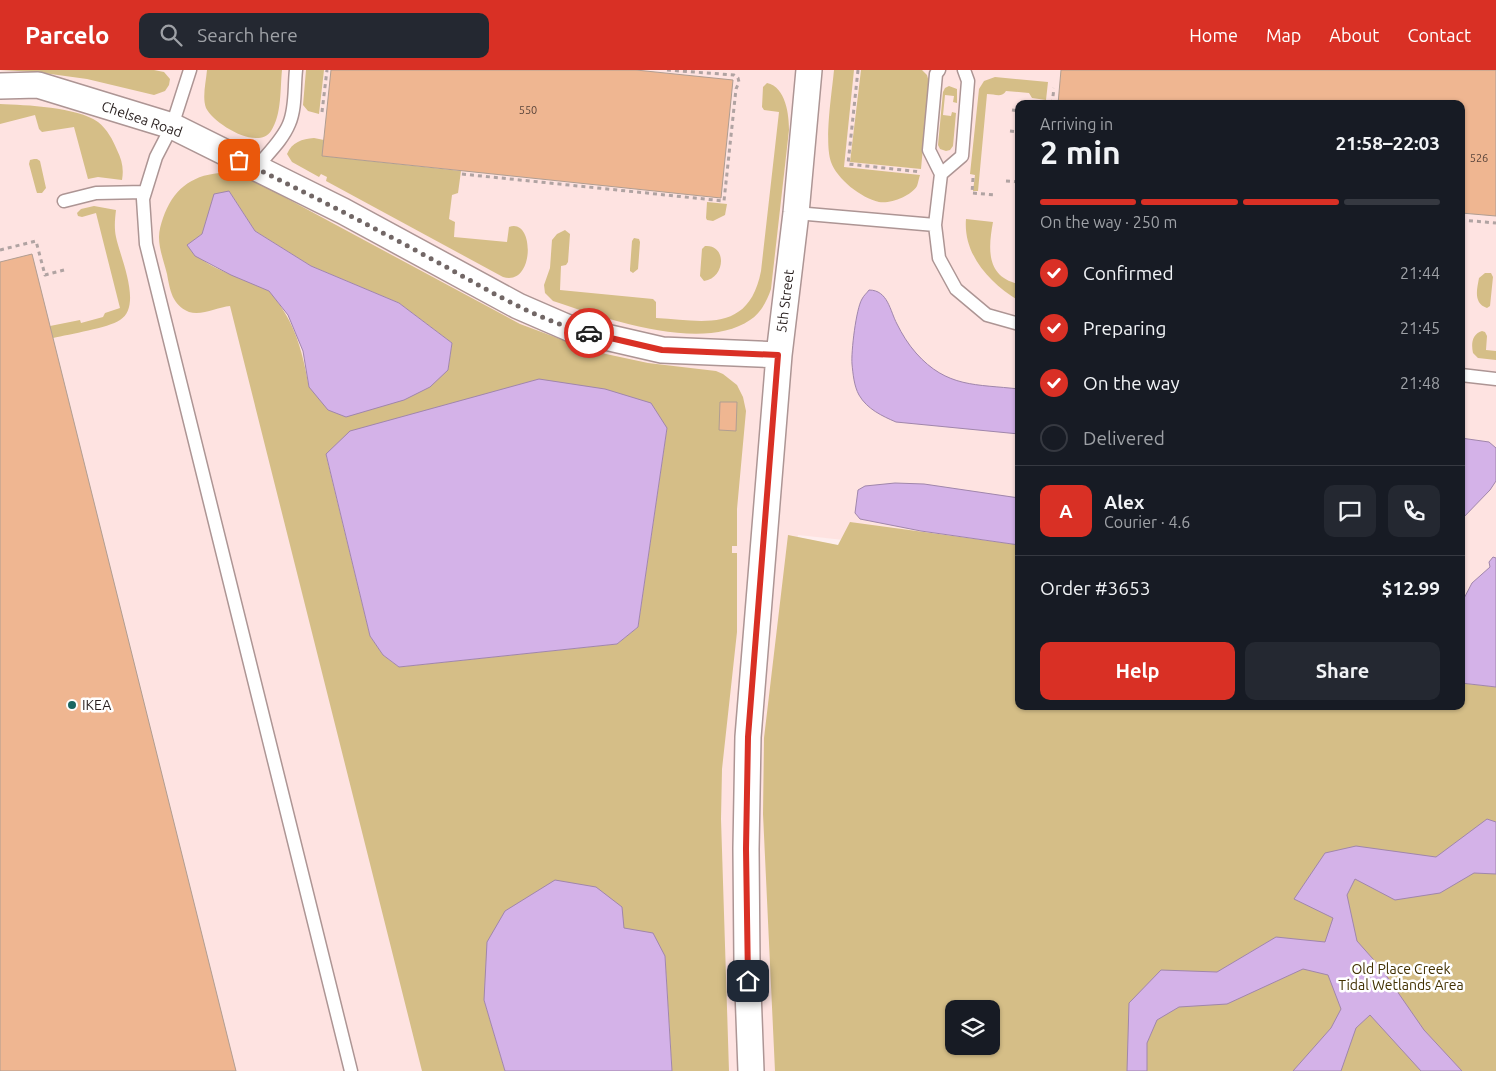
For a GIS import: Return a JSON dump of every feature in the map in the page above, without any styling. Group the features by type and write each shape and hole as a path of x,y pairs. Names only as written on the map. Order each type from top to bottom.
{"street":[{"name":"5th Street","path":"751,1071 746,868 748,737 778,355 796,213 809,70"},
{"name":"Chelsea Road","path":"0,86 38,85 172,126 343,211 518,306 571,328 662,350 778,355"}],"lane":[{"path":"190,70 172,126 156,157 145,192 146,244 351,1071"},
{"path":"256,168 282,137 289,125 296,70"},
{"path":"939,70 936,74 929,150 941,174 935,225 939,258 956,289 986,314 1015,323"},
{"path":"941,174 962,156 968,81 964,70"},
{"path":"64,201 96,193 145,192"},
{"path":"796,213 935,225"},
{"path":"1465,375 1496,379"}],"path":[{"path":"322,112 327,70"},
{"path":"462,174 724,201 738,78 734,75 667,70"},
{"path":"858,70 848,164 921,172"},
{"path":"1052,100 1054,88"},
{"path":"1010,131 1015,132"},
{"path":"973,178 972,193 996,195"},
{"path":"1006,181 1015,182"},
{"path":"1465,220 1496,224"},
{"path":"0,250 36,241 45,275 64,270"}],"shaded area":[{"path":"0,70 1496,70 1496,722 1465,708 1465,100 1015,100 1015,559 798,535 823,1071 0,1071"},
{"path":"229,191 255,231 311,266 399,303 452,343 448,370 430,387 404,400 346,417 328,410 309,387 303,351 288,315 269,291 231,275 195,256 187,245 202,234 214,194"},
{"path":"869,290 880,293 888,302 899,328 910,346 939,373 976,385 1015,389 1015,434 896,422 880,415 866,404 856,388 852,358 854,331 862,299"},
{"path":"539,379 605,389 651,403 667,428 638,627 617,644 399,667 383,655 370,636 326,454 350,431"},
{"path":"1465,439 1489,442 1496,448 1496,481 1465,516"},
{"path":"895,483 924,484 1015,497 1015,544 921,531 860,519 855,513 858,490 865,486"},
{"path":"1493,557 1496,558 1496,687 1465,683 1465,596 1472,583 1490,567 1489,562"},
{"path":"1487,819 1496,822 1496,874 1474,873 1440,893 1395,900 1355,879 1347,895 1357,941 1381,968 1424,1030 1462,1071 1421,1071 1370,1015 1356,1028 1341,1071 1293,1071 1331,1028 1341,1009 1328,975 1303,969 1227,1004 1179,1007 1157,1020 1147,1043 1147,1071 1127,1071 1129,1003 1161,970 1217,972 1276,937 1325,942 1333,918 1294,899 1325,853 1356,846 1436,857"},
{"path":"555,880 596,887 622,907 624,928 653,933 665,956 672,1071 505,1071 484,1000 487,942 505,911"}],"green space":[{"path":"0,70 154,70 164,72 170,79 165,91 154,95 87,79 36,72"},
{"path":"207,70 282,70 279,109 271,131 265,136 247,137 227,128 218,121 206,108 204,99"},
{"path":"306,70 324,70 319,114 308,111 303,105"},
{"path":"834,70 854,70 844,167 920,175 917,186 906,196 889,202 872,200 850,187 834,168 831,162 828,142"},
{"path":"861,70 922,70 927,75 929,82 921,169 850,162"},
{"path":"995,77 1048,82 1046,100 1032,98 1029,93 1006,91 1000,95 987,94 978,191 973,191 975,175 970,174 979,89 984,81"},
{"path":"767,83 778,90 785,102 789,130 771,289 757,314 750,320 730,329 706,333 680,333 653,329 599,316 553,301 545,293 544,285 550,268 552,240 557,234 565,230 570,234 568,262 566,265 561,266 560,290 653,299 656,302 656,318 691,321 722,319 735,314 746,305 755,291 761,271 779,112 764,110 762,107 763,87"},
{"path":"949,86 957,89 957,103 953,102 954,96 945,95 943,115 951,116 952,112 956,113 953,146 950,150 946,151 940,149 938,145 943,92"},
{"path":"0,104 65,110 89,117 98,122 114,142 119,154 123,168 122,180 98,177 88,179 74,127 42,132 39,129 35,115 0,124"},
{"path":"314,138 324,140 323,156 461,171 458,193 452,195 449,219 455,222 454,237 507,242 509,227 518,227 524,232 528,252 526,263 521,272 514,277 503,277 326,181 327,177 321,174 319,177 292,162 287,154 289,150 302,140"},
{"path":"30,160 40,161 46,188 42,193 37,193 29,164"},
{"path":"232,173 247,177 520,324 606,354 648,363 716,371 737,385 743,397 746,411 737,509 737,546 732,546 732,553 737,553 737,632 722,769 721,819 729,1071 672,1071 665,956 484,1000 505,1071 422,1071 230,306 199,313 189,312 175,301 169,286 159,237 163,218 177,192 191,181 209,175","holes":["229,191 255,231 311,266 399,303 452,343 448,370 309,387 302,353 290,321 272,293 214,267 195,254 188,245 202,234","667,428 638,627 617,644 399,667 383,655 370,636 326,455"]},
{"path":"707,202 727,204 725,215 713,221 707,220"},
{"path":"94,206 116,210 115,233 128,281 130,304 127,313 114,323 53,338 50,326 80,320 81,323 103,317 105,313 120,308 96,213 82,217 78,216 77,213 81,209"},
{"path":"966,219 993,222 990,242 992,260 1000,275 1015,283 1015,298 998,286 980,267 969,244 966,232"},
{"path":"634,238 639,239 640,242 638,269 633,273 630,269 632,241"},
{"path":"705,246 717,250 721,262 717,274 711,279 704,281 700,276 702,249"},
{"path":"1485,273 1491,273 1493,277 1490,306 1487,308 1480,303 1477,295 1479,278"},
{"path":"1482,331 1487,336 1486,350 1496,351 1496,360 1478,358 1473,353 1473,340 1476,334"},
{"name":"Old Place Creek Tidal Wetlands Area","path":"850,522 1015,544 1015,710 1465,710 1465,683 1496,687 1496,1071 775,1071 763,814 764,738 788,535 838,545"}],"building":[{"path":"331,70 636,70 733,80 721,198 322,156"},
{"path":"1061,70 1496,70 1496,216 1465,213 1465,100 1058,100"},
{"name":"IKEA","path":"32,254 236,1071 0,1071 0,262"},
{"path":"720,402 737,402 736,431 719,430"}],"way so far":[{"path":"239,160 343,211 518,306 571,328 589,333"}],"place":[{"name":"IKEA","path":"72,705"}],"route":[{"path":"589,333 662,350 778,355 748,737 746,849 748,981"}]}
